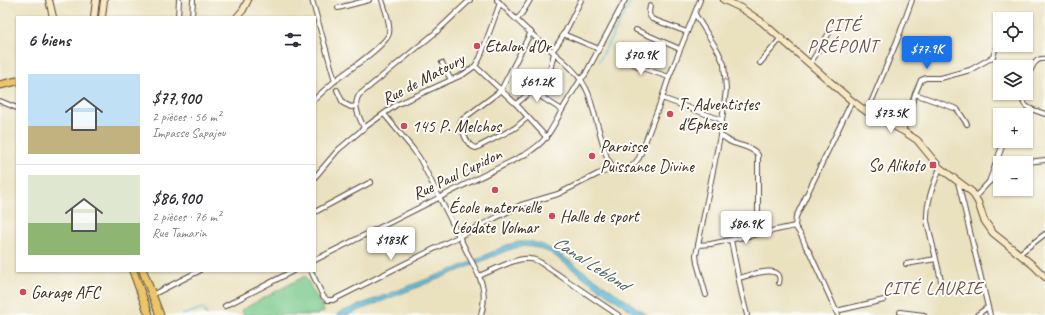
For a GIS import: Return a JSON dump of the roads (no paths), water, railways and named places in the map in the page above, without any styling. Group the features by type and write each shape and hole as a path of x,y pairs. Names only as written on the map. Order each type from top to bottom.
{"main road":[{"path":"0,85 16,81"},
{"path":"133,272 149,315"},
{"path":"143,272 160,315"}],"street":[{"path":"49,0 53,16"},
{"path":"94,16 96,0"},
{"path":"102,16 104,0"},
{"path":"178,16 179,0"},
{"path":"192,16 193,0"},
{"path":"238,16 248,0"},
{"path":"312,0 335,81"},
{"path":"338,8 369,0"},
{"path":"316,98 382,44 387,38 390,30 382,0"},
{"path":"364,128 356,106 356,101 359,95 435,33 470,0"},
{"path":"517,19 530,0"},
{"path":"543,98 553,52 581,0"},
{"name":"Rue Paul Cupidon","path":"316,260 537,148 547,138 562,110 585,75 625,0"},
{"path":"311,272 323,296 327,300 333,300 521,205 558,194 598,174 612,169 630,168 636,164 700,0"},
{"path":"724,0 757,18 852,101 867,112 903,130 917,140 940,168 967,188 975,197 984,220 993,233 1034,266 1045,277"},
{"path":"867,112 912,0"},
{"path":"498,2 575,72 588,90 607,158 612,169"},
{"name":"Rue de Matoury","path":"316,176 338,150 364,128 396,105 464,74 475,66 480,58 498,2"},
{"path":"650,6 649,12 652,19 687,32"},
{"path":"695,14 718,51 724,64 726,90 720,136 696,255 696,263 706,295"},
{"path":"636,30 680,49"},
{"path":"528,117 514,128 475,148 471,146 460,125 462,119 495,96 501,90 531,32"},
{"path":"810,64 829,33"},
{"path":"563,34 599,49"},
{"path":"760,63 781,38"},
{"path":"903,130 915,94 922,80 926,78 941,78 970,70 993,57 994,52"},
{"path":"621,57 639,67 669,77"},
{"path":"1033,67 1035,62 1039,59 1045,59"},
{"path":"442,63 451,80"},
{"path":"475,66 516,104 547,138"},
{"path":"337,90 343,104 351,107 356,106"},
{"path":"516,104 533,90 562,110"},
{"path":"915,94 957,109 966,124"},
{"path":"662,98 722,120"},
{"path":"0,100 16,108"},
{"path":"1023,100 1026,107 1045,114"},
{"path":"852,101 796,217 795,226 810,253 837,313 884,300"},
{"path":"384,114 420,159 479,276 484,292 484,306 482,315"},
{"path":"720,136 730,142 750,149 758,155 758,234"},
{"path":"989,182 1001,148"},
{"path":"1033,161 1045,160"},
{"path":"940,168 928,201 927,221 944,293"},
{"path":"975,197 993,179"},
{"path":"316,211 371,182"},
{"path":"958,182 990,315"},
{"path":"698,245 711,244 795,226"},
{"path":"1019,254 1045,234"},
{"path":"731,240 747,315"},
{"path":"479,276 518,260 533,259 618,315"},
{"path":"906,264 936,259"},
{"path":"739,278 770,271 779,275 779,283"},
{"path":"152,294 197,272"},
{"path":"225,306 291,272"},
{"path":"977,315 988,307"},
{"path":"900,312 924,315"}],"water":[{"path":"519,242 532,242 543,245 559,254 647,315 638,315 551,253 535,247 521,246 347,315 337,315 341,312 467,264 507,245"}],"waterway":[{"path":"599,61 632,0"},
{"path":"182,315 203,308 207,315"}],"place":[{"name":"Etalon d'Or","path":"477,46"},
{"name":"T. Adventistes d'Ephese","path":"670,114"},
{"name":"145 P. Melchos","path":"404,126"},
{"name":"Paroisse Puissance Divine","path":"592,156"},
{"name":"So Alikoto","path":"933,165"},
{"name":"École maternelle Léodate Volmar","path":"495,190"},
{"name":"Halle de sport","path":"552,216"},
{"name":"Garage AFC","path":"23,292"}],"district":[{"name":"CITÉ PRÉPONT","path":"843,35"},
{"name":"CITÉ LAURIE","path":"933,288"}],"water label":[{"name":"Canal Leblond","path":"591,263"}]}
